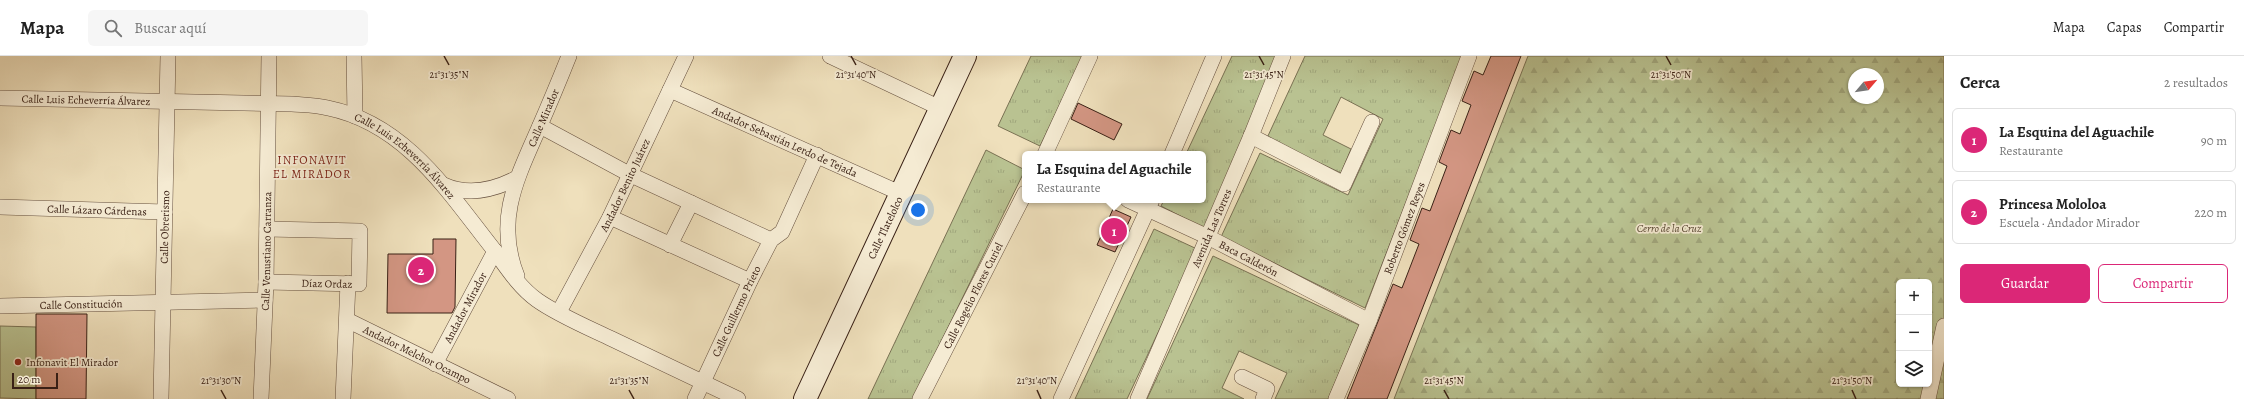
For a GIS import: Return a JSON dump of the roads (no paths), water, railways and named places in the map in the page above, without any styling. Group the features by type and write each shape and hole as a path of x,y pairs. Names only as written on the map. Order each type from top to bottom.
{"street":[{"name":"Calle Obrerismo","path":"161,399 168,56"},
{"name":"Calle Venustiano Carranza","path":"261,399 266,282 269,56"},
{"path":"354,56 355,116"},
{"name":"Calle Mirador","path":"522,288 513,265 507,229 508,213 517,178 569,56"},
{"name":"Andador Benito Juárez","path":"559,312 631,175 686,56"},
{"path":"830,56 940,108"},
{"name":"Calle Tlatelolco","path":"805,399 965,56"},
{"path":"1046,151 1090,56"},
{"path":"1173,151 1214,56"},
{"name":"Avenida Las Torres","path":"1138,399 1251,136 1283,56"},
{"name":"Roberto Gómez Reyes","path":"1336,399 1368,320 1469,56"},
{"name":"Andador Sebastián Lerdo de Tejada","path":"670,90 900,193"},
{"name":"Calle Luis Echeverría Álvarez","path":"0,98 268,103 327,108 355,116 384,131 408,148 444,186 522,288 538,301 738,399"},
{"path":"1251,136 1344,184 1372,122"},
{"path":"540,126 631,175 771,240"},
{"name":"Calle Guillermo Prieto","path":"695,399 750,281 771,240 782,232 817,155"},
{"path":"444,186 456,191 489,189 517,178"},
{"name":"Calle Rogelio Flores Curiel","path":"920,399 1022,199"},
{"path":"670,245 690,203"},
{"path":"1061,399 1150,205"},
{"name":"Baca Calderón","path":"1150,205 1208,237 1368,320"},
{"name":"Calle Lázaro Cárdenas","path":"0,207 165,212"},
{"path":"610,217 750,281"},
{"name":"Díaz Ordaz","path":"266,282 359,284 360,231 267,229"},
{"name":"Andador Mirador","path":"435,364 494,252"},
{"path":"343,399 348,283"},
{"name":"Calle Constitución","path":"0,306 265,300"},
{"name":"Andador Melchor Ocampo","path":"347,320 508,399"},
{"path":"1928,399 1944,326"},
{"path":"1242,377 1268,389 1263,399"}],"place":[{"name":"La Esquina del Aguachile","path":"1114,231"},
{"name":"Princesa Mololoa","path":"421,270"},
{"name":"Infonavit El Mirador","path":"18,362"}],"district":[{"name":"INFONAVIT EL MIRADOR","path":"312,167"}],"park label":[{"name":"Cerro de la Cruz","path":"1669,228"}]}
